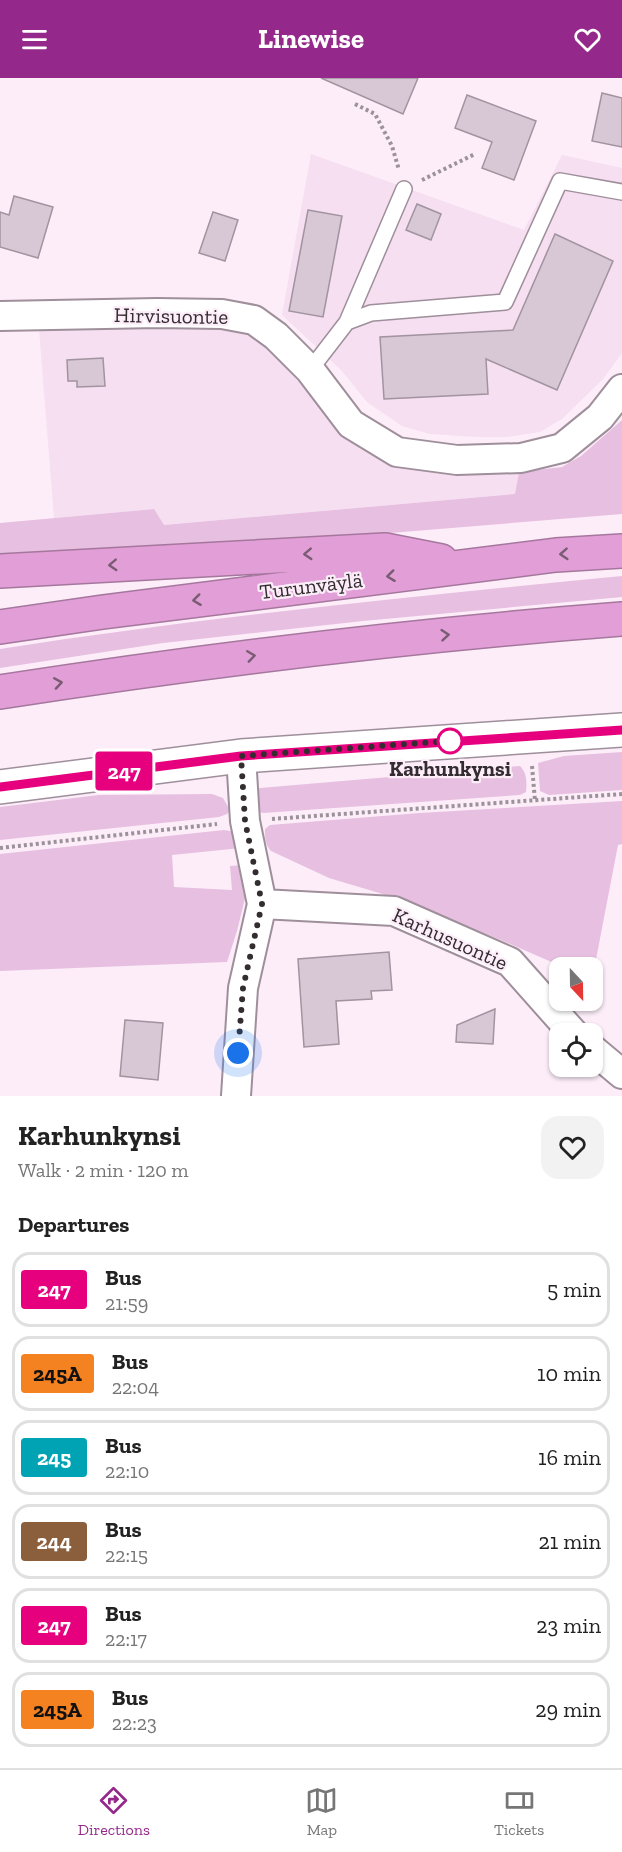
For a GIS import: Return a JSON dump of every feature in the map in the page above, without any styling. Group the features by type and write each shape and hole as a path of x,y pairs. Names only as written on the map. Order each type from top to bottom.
{"highway":[{"path":"0,571 385,550 470,566"},
{"name":"Turunväylä","path":"0,627 556,555 622,551"},
{"path":"0,692 309,648 622,619"}],"main road":[{"path":"0,787 241,756 622,730"}],"street":[{"name":"Hirvisuontie","path":"0,316 222,314 254,321 276,336 310,370 351,423 397,452 457,460 521,458 562,448 600,417 622,389"},
{"path":"236,1096 243,988 262,904 245,821 241,756"},
{"name":"Karhusuontie","path":"262,904 394,911 510,962 564,1023"},
{"path":"603,1058 622,1074"}],"lane":[{"path":"347,322 371,313 505,302 560,181 622,192"},
{"path":"310,370 347,322 404,189"}],"path":[{"path":"355,104 375,114 392,146 404,189 475,154"},
{"path":"0,848 245,821 622,794"}],"shaded area":[{"path":"311,154 524,230 562,155 622,168 622,353 603,379 562,419 540,432 507,437 477,437 430,434 402,426 367,402 341,370 282,315"},
{"path":"229,328 255,337 349,437 369,453 406,466 519,472 515,494 163,525 153,509 54,518 39,329"},
{"path":"622,420 622,514 267,543 0,556 0,523 154,509 164,525 515,494 519,472 562,467 581,456"},
{"path":"622,576 622,597 363,621 163,643 0,668 0,649 78,637 311,608"},
{"path":"622,752 622,790 549,795 540,791 538,763 564,756"},
{"path":"520,766 525,775 526,792 520,795 263,813 256,811 254,791 260,788"},
{"path":"212,794 223,798 230,810 227,814 219,817 0,840 0,807 99,795"},
{"path":"622,801 622,844 618,845 596,957 549,957 549,961 396,898 329,878 271,851 265,838 265,829 270,825"},
{"path":"224,830 235,832 241,848 172,855 174,887 232,890 230,866 244,865 247,890 227,962 0,971 0,854"}],"building":[{"path":"321,78 418,78 403,114"},
{"path":"602,93 622,98 622,147 592,141"},
{"path":"467,95 536,121 514,180 482,168 492,142 455,128"},
{"path":"14,196 53,207 38,258 0,247 0,212 9,215"},
{"path":"417,204 441,214 431,240 406,230"},
{"path":"308,210 342,216 323,317 289,311"},
{"path":"213,212 238,220 225,261 199,253"},
{"path":"555,234 613,261 557,390 486,359 488,394 384,399 380,337 513,330"},
{"path":"103,358 105,386 77,387 77,381 68,381 67,360"},
{"path":"389,952 392,990 371,991 372,999 336,1001 339,1044 304,1047 298,959"},
{"path":"495,1009 493,1044 456,1042 457,1025"},
{"path":"125,1020 163,1023 158,1080 120,1076"}],"bus line":[{"name":"247","path":"0,787 241,756 622,730"}],"place":[{"name":"Karhunkynsi","path":"450,741"}],"route":[{"path":"238,1053 243,988 262,904 245,821 241,756 450,741"}]}
